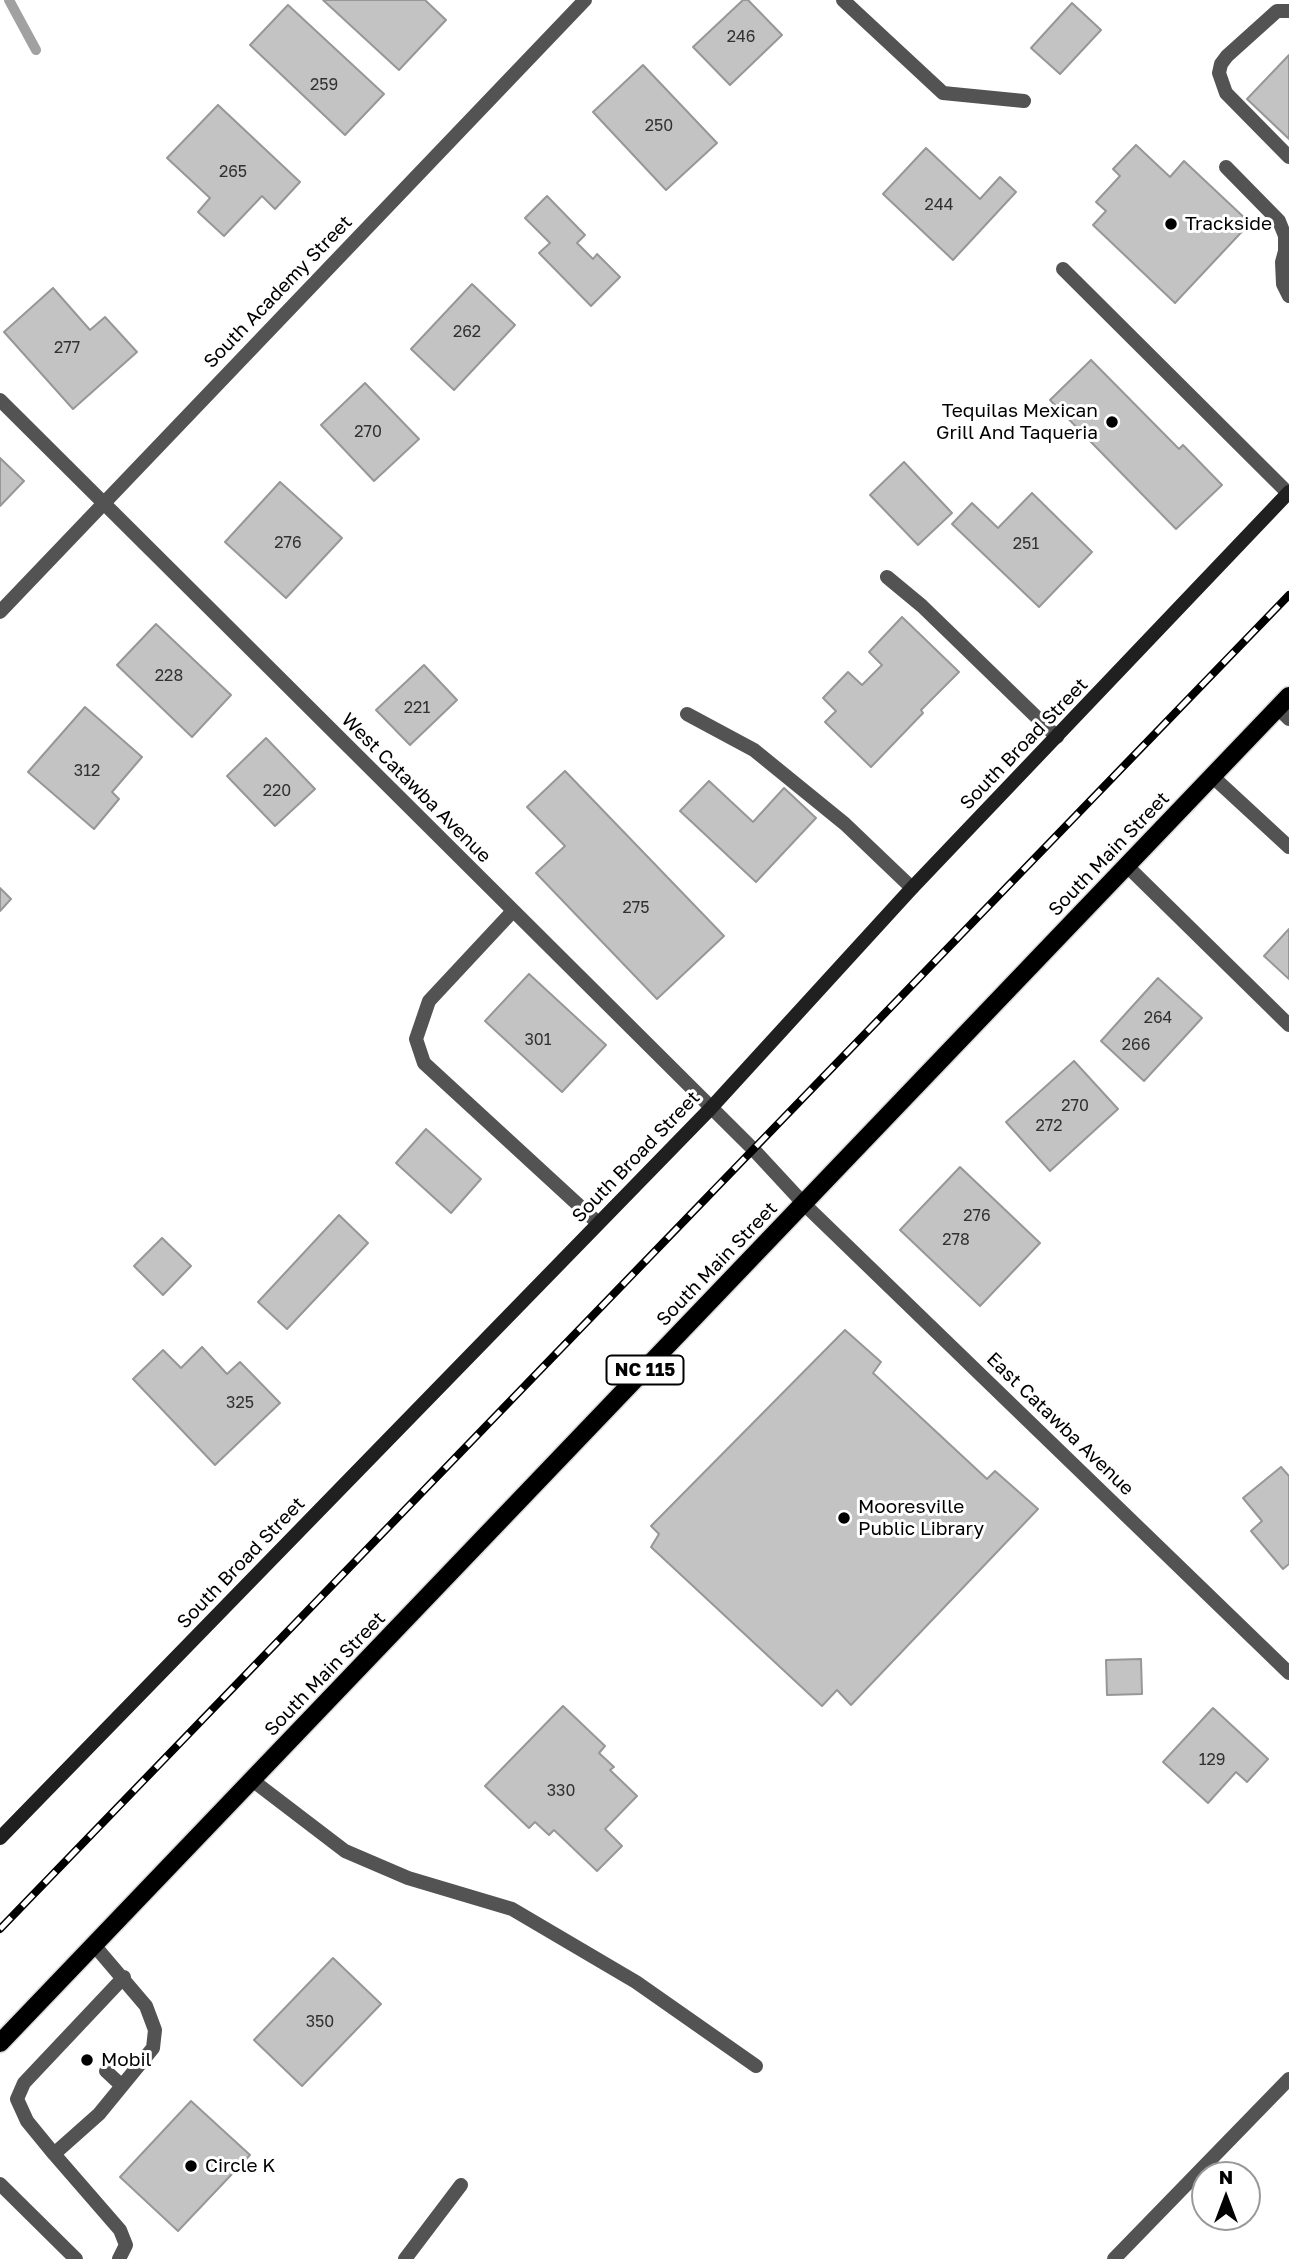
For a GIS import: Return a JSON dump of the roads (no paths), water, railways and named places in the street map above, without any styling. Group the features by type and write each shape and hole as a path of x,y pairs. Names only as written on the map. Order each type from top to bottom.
{"main road":[{"name":"South Main Street","path":"0,2043 1212,776 1285,708"}],"street":[{"name":"South Academy Street","path":"0,612 585,0"},
{"path":"843,0 943,93 1024,101"},
{"path":"1289,11 1277,11 1227,56 1219,73 1226,93 1289,157"},
{"path":"1226,167 1279,222 1285,236 1283,284 1289,296"},
{"path":"1063,269 1289,492"},
{"name":"West Catawba Avenue","path":"0,400 709,1109 754,1150 804,1204"},
{"name":"South Broad Street","path":"0,1838 709,1109 912,888 1289,492"},
{"path":"887,577 922,606 1057,737"},
{"path":"687,714 754,750 845,824 912,888"},
{"path":"1212,776 1289,847"},
{"path":"1127,866 1289,1025"},
{"path":"512,912 429,1001 416,1039 424,1063 598,1223"},
{"name":"East Catawba Avenue","path":"804,1204 1289,1673"},
{"path":"252,1780 345,1851 408,1878 512,1909 636,1982 756,2066"},
{"path":"54,2154 99,2114 153,2048 155,2030 146,2006 94,1945"},
{"path":"120,2259 126,2245 120,2230 27,2121 17,2099 24,2083 74,2037 124,1977"},
{"path":"106,2071 122,2086"},
{"path":"1114,2259 1289,2079"},
{"path":"0,2184 76,2259"},
{"path":"405,2259 461,2185"}],"waterway":[{"path":"9,0 36,50"}],"railway":[{"path":"0,1929 1289,595"}],"place":[{"name":"Trackside","path":"1171,224"},
{"name":"Tequilas Mexican Grill And Taqueria","path":"1112,422"},
{"name":"Mooresville Public Library","path":"844,1518"},
{"name":"Mobil","path":"87,2060"},
{"name":"Circle K","path":"191,2166"}]}
